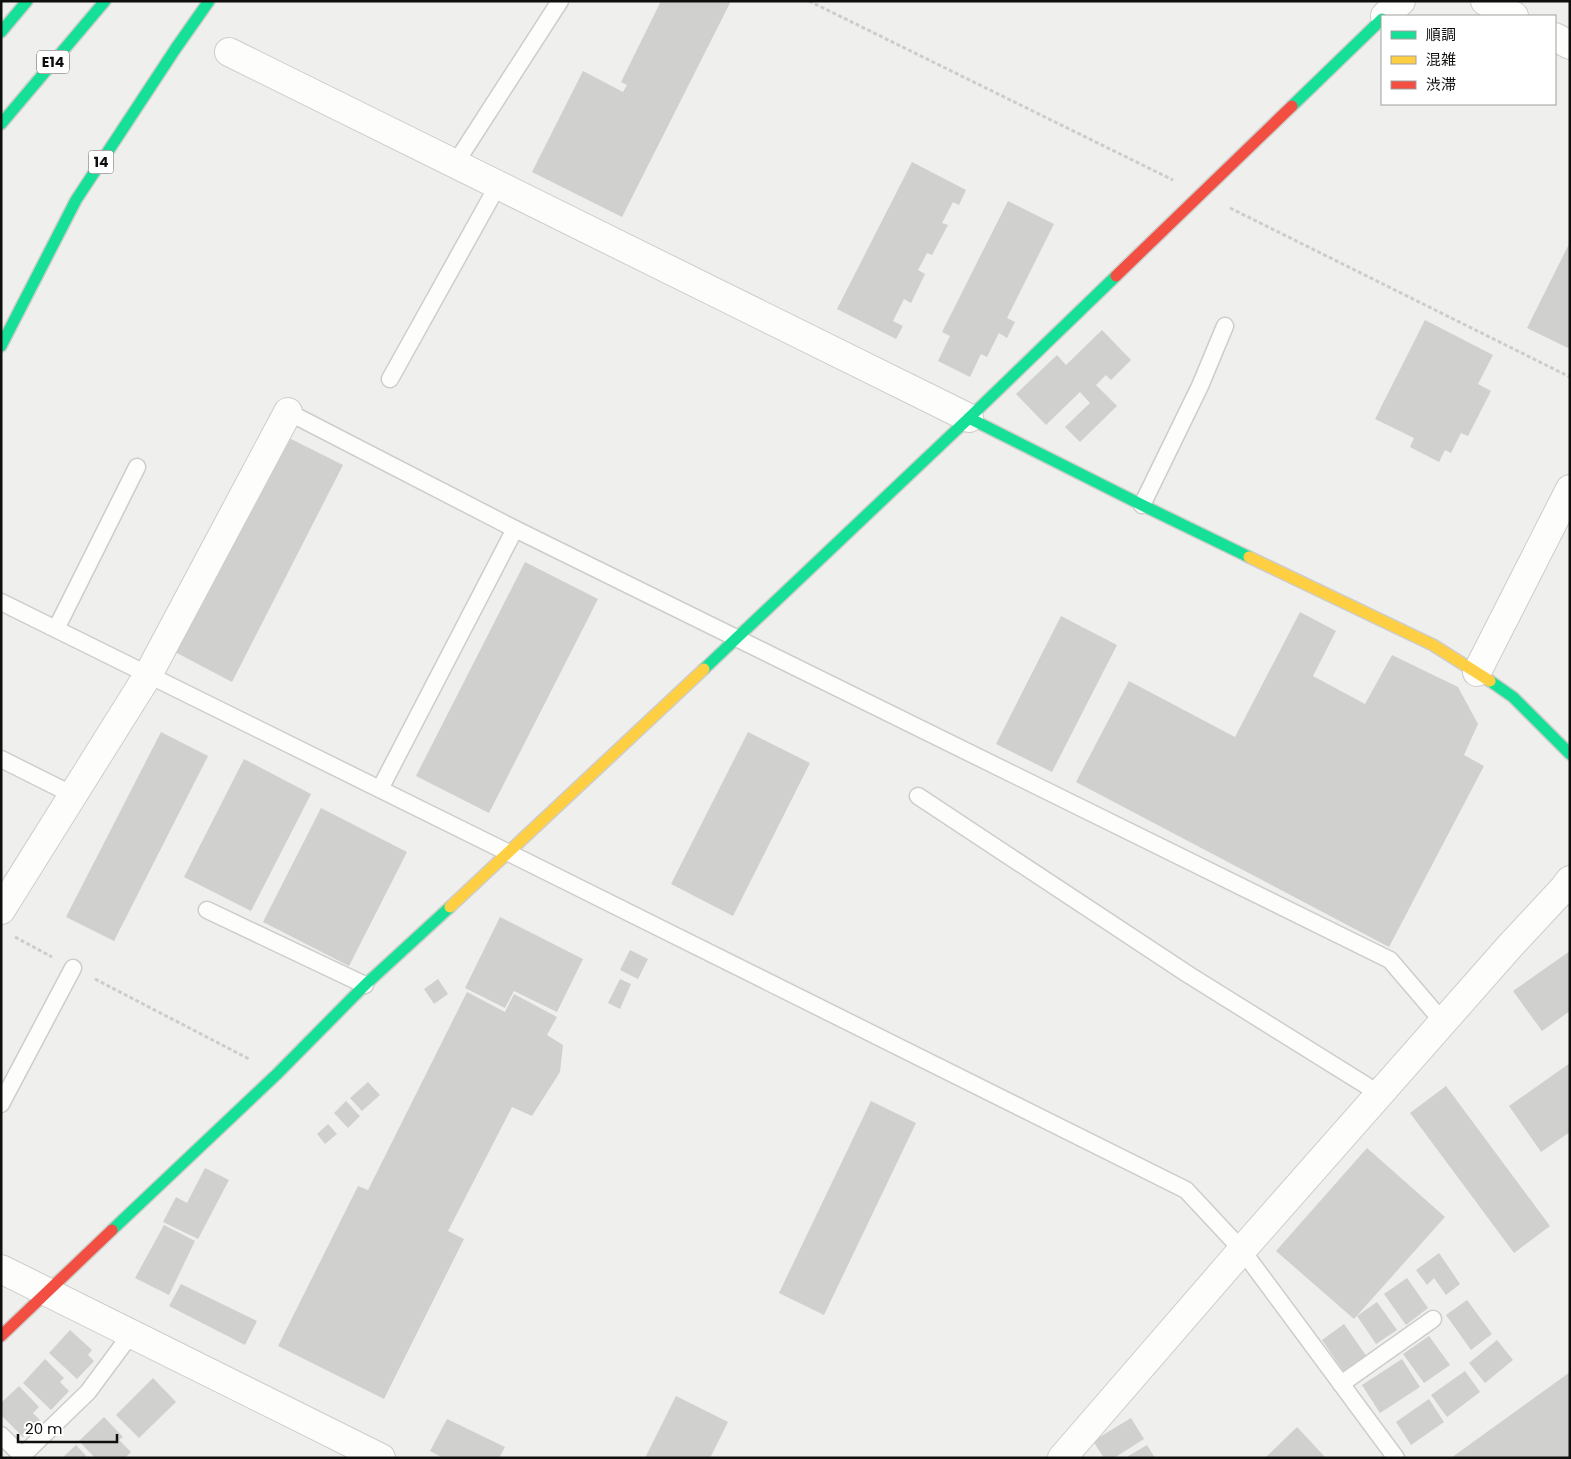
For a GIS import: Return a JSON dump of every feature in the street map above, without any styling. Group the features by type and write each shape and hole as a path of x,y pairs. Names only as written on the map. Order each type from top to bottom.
{"main road":[{"path":"1,32 27,1"},
{"name":"E14","path":"1,124 104,1"},
{"name":"14","path":"1,346 76,200 209,1"},
{"path":"1,1336 277,1074 365,985 509,853 969,418 1381,20"},
{"path":"1,352 8,332"},
{"path":"969,418 1142,505 1432,645 1477,672 1513,697 1570,754"}],"street":[{"path":"1386,15 1400,1"},
{"path":"1485,1 1512,15"},
{"path":"1556,38 1570,45"},
{"path":"230,52 969,418"},
{"path":"5,922 73,795 148,675 288,412"},
{"path":"1477,672 1570,489"},
{"path":"1062,1458 1242,1250 1570,880"},
{"path":"1,1269 382,1458"}],"lane":[{"path":"455,164 560,1"},
{"path":"390,379 498,185"},
{"path":"1142,505 1200,386 1225,326"},
{"path":"288,412 515,529 1390,960 1444,1022"},
{"path":"56,629 137,467"},
{"path":"380,789 515,529"},
{"path":"1,602 1186,1190 1242,1250 1396,1458"},
{"path":"1,759 73,795"},
{"path":"918,796 1189,975 1380,1094"},
{"path":"207,910 365,985"},
{"path":"1,1104 73,968"},
{"path":"1341,1384 1434,1319"},
{"path":"1,1435 22,1456 88,1392 131,1334"}],"path":[{"path":"5,922 73,968 277,1074"}],"building":[{"path":"661,1 731,1 622,217 532,172 583,71 623,92 627,85 621,82"},
{"path":"912,162 966,190 959,205 953,202 942,223 948,225 932,255 927,253 918,270 925,274 911,303 904,299 893,321 903,326 896,339 837,309"},
{"path":"1008,201 1054,224 1007,318 1015,322 1007,338 999,333 987,357 981,354 970,377 938,361 950,336 942,332"},
{"path":"1570,242 1570,349 1527,328"},
{"path":"1425,320 1493,355 1478,384 1491,391 1468,436 1461,433 1451,453 1445,450 1439,462 1410,447 1414,438 1375,419"},
{"path":"1102,330 1131,360 1111,380 1106,375 1096,385 1117,406 1080,442 1065,427 1090,403 1080,392 1046,425 1016,394 1057,355 1066,365"},
{"path":"285,436 343,465 232,682 175,652"},
{"path":"525,562 598,599 489,813 416,776"},
{"path":"1300,612 1336,631 1313,676 1365,704 1392,655 1458,687 1478,724 1464,755 1484,766 1389,947 1076,782 1129,681 1235,737"},
{"path":"1061,616 1117,645 1052,772 996,744"},
{"path":"161,732 208,756 114,941 66,917"},
{"path":"748,732 810,763 733,916 671,884"},
{"path":"244,759 311,794 251,911 184,877"},
{"path":"321,808 407,852 349,966 263,922"},
{"path":"500,917 583,959 557,1012 514,991 505,1008 465,988"},
{"path":"630,950 648,959 638,979 620,970"},
{"path":"1570,951 1570,1011 1542,1031 1513,991"},
{"path":"438,979 448,994 434,1004 424,989"},
{"path":"620,979 631,984 620,1009 608,1003"},
{"path":"467,992 505,1012 514,994 557,1017 547,1035 563,1045 560,1072 532,1116 512,1107 448,1231 464,1239 384,1399 278,1346 358,1186 368,1190"},
{"path":"1570,1063 1570,1132 1541,1152 1509,1106"},
{"path":"368,1082 380,1095 362,1111 350,1098"},
{"path":"1446,1086 1550,1226 1514,1253 1410,1113"},
{"path":"346,1101 360,1116 348,1128 334,1113"},
{"path":"871,1101 916,1123 824,1315 779,1293"},
{"path":"328,1124 337,1134 325,1144 317,1134"},
{"path":"1367,1148 1445,1217 1354,1319 1276,1251"},
{"path":"205,1168 229,1180 198,1239 163,1222 176,1197 187,1203"},
{"path":"164,1225 195,1241 169,1295 135,1278"},
{"path":"1439,1253 1460,1284 1446,1295 1434,1278 1427,1285 1416,1270"},
{"path":"1407,1278 1428,1308 1406,1325 1384,1294"},
{"path":"181,1284 257,1321 245,1345 169,1306"},
{"path":"1467,1300 1492,1334 1471,1350 1446,1315"},
{"path":"1377,1302 1397,1330 1376,1344 1357,1316"},
{"path":"1344,1324 1367,1357 1344,1372 1322,1340"},
{"path":"70,1330 92,1350 88,1355 94,1361 77,1379 49,1353"},
{"path":"1429,1336 1450,1365 1424,1383 1403,1354"},
{"path":"1497,1340 1513,1360 1485,1383 1469,1363"},
{"path":"45,1359 64,1378 60,1382 69,1391 51,1410 23,1383"},
{"path":"1402,1359 1420,1387 1380,1413 1362,1385"},
{"path":"1465,1371 1480,1392 1447,1417 1431,1395"},
{"path":"1570,1372 1570,1458 1451,1458"},
{"path":"153,1378 176,1402 139,1438 116,1415"},
{"path":"19,1386 39,1407 33,1413 40,1420 23,1437 1,1415 1,1403"},
{"path":"676,1396 728,1422 710,1458 645,1458"},
{"path":"1429,1399 1444,1422 1411,1445 1396,1422"},
{"path":"104,1417 123,1437 119,1440 131,1452 125,1458 95,1458 79,1441"},
{"path":"1131,1418 1144,1439 1114,1458 1104,1458 1093,1441"},
{"path":"447,1419 505,1447 499,1458 443,1458 430,1451"},
{"path":"1297,1427 1326,1458 1265,1458"},
{"path":"76,1445 88,1458 62,1458"},
{"path":"1147,1445 1155,1458 1125,1458"}],"traffic: fast":[{"path":"1,32 27,1"},
{"path":"1,124 105,1"},
{"path":"1,346 76,200 209,1"},
{"path":"1292,106 1381,20"},
{"path":"704,669 1116,276"},
{"path":"969,418 1249,557"},
{"path":"1490,681 1513,697 1570,754"},
{"path":"112,1230 277,1074 365,985 450,907"}],"traffic: slow":[{"path":"1249,557 1433,645 1490,681"},
{"path":"450,907 704,669"}],"traffic: jam":[{"path":"1116,276 1292,106"},
{"path":"1,1336 112,1230"}]}
